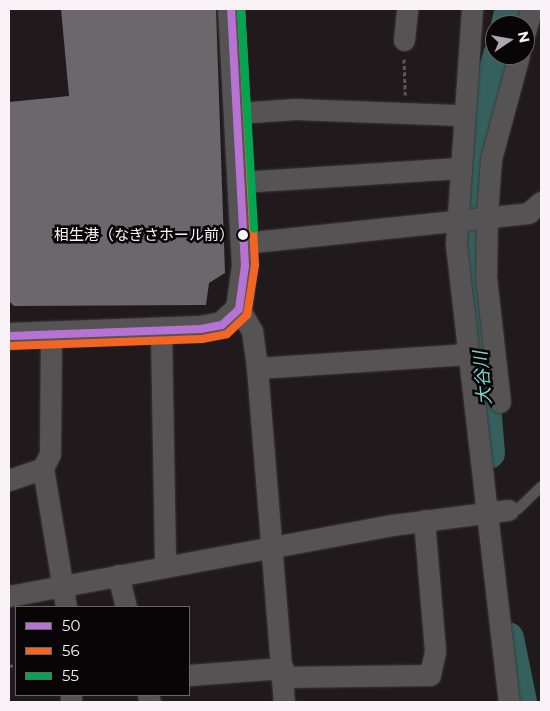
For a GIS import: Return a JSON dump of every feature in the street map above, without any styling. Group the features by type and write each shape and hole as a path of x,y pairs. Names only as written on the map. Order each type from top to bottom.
{"street":[{"path":"9,336 162,331 222,325 239,309 245,293 244,243 231,9"},
{"path":"404,40 407,9"},
{"path":"472,9 459,168 486,278 500,402"},
{"path":"509,702 494,512 469,354 472,218 491,160 516,65"},
{"path":"238,113 295,109 462,115"},
{"path":"241,182 459,168"},
{"path":"244,243 528,213 541,202"},
{"path":"239,309 252,331 257,368 284,702"},
{"path":"162,331 165,566"},
{"path":"52,335 50,454 43,468 66,606"},
{"path":"257,368 469,354"},
{"path":"9,480 43,468"},
{"path":"9,596 424,520 494,512"},
{"path":"190,675 283,672 430,674 435,651 424,520"},
{"path":"118,575 126,606"}],"lane":[{"path":"494,512 518,508 541,487"}],"path":[{"path":"404,40 406,113"}],"building":[{"path":"61,9 216,9 225,273 209,283 206,305 14,306 9,301 9,102 69,96"}],"waterway":[{"name":"大谷川","path":"510,15 511,9"},
{"name":"大谷川","path":"489,453 470,228 484,109 496,65"},
{"name":"大谷川","path":"508,638 521,702"}],"transit line":[{"name":"50","path":"9,336 201,329 222,325 239,309 245,266 231,9"},
{"name":"56","path":"9,346 202,339 227,334 247,315 255,265 241,9"},
{"name":"55","path":"241,9 254,229"}],"place":[{"name":"相生港（なぎさホール前）","path":"243,235"}]}
